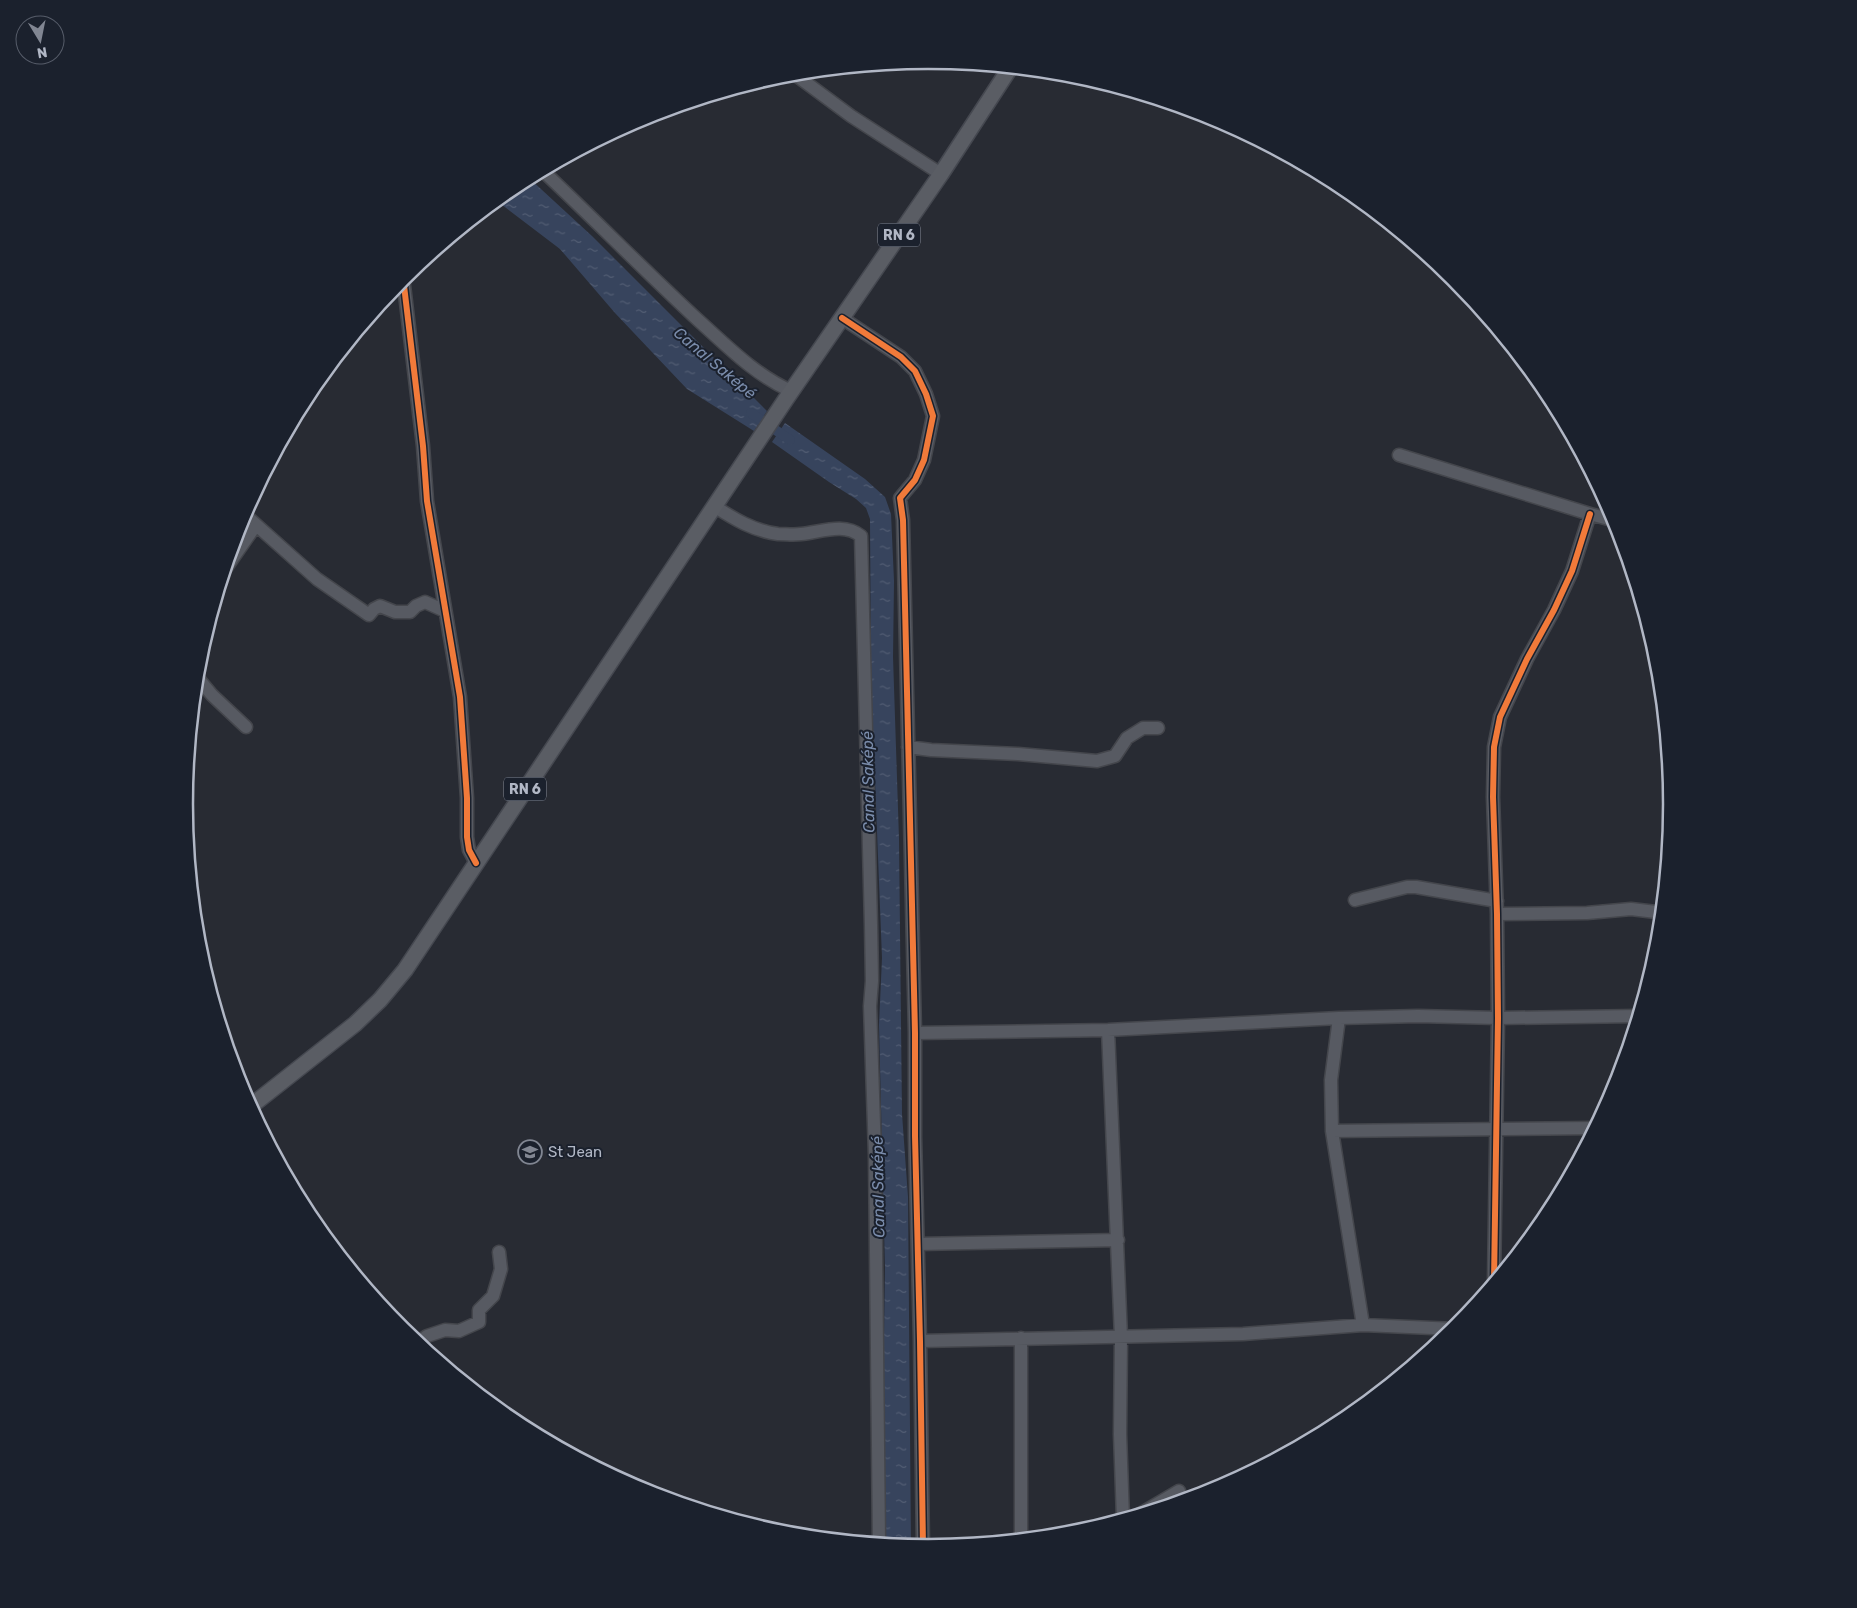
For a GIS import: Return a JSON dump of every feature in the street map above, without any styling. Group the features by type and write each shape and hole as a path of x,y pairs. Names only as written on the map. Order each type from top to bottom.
{"main road":[{"name":"RN 6","path":"257,1102 327,1048 380,1000 405,970 714,506 941,174 1007,73"}],"street":[{"path":"803,80 851,116 941,174"},
{"path":"548,175 639,265 740,359 789,395"},
{"path":"404,289 422,437 427,502 460,697 467,798 466,837 469,850 476,862"},
{"path":"842,318 901,357 914,371 926,394 933,416 924,460 915,480 900,498 903,520 915,1032 914,1136 918,1244 923,1539"},
{"path":"1399,455 1606,518"},
{"path":"714,506 755,529 777,534 800,534 836,528 854,531 861,536 871,898 872,981 870,1006 875,1155 879,1538"},
{"path":"1494,1273 1498,1018 1497,907 1492,797 1494,747 1500,717 1572,571 1590,514"},
{"path":"250,520 317,579 369,615 380,606 395,612 410,612 424,602 446,611"},
{"path":"239,549 256,525"},
{"path":"203,685 246,727"},
{"path":"908,747 1097,761 1114,756 1127,738 1143,728 1158,728"},
{"path":"1354,900 1407,887 1416,887 1497,907 1587,913 1631,909 1655,912"},
{"path":"915,1032 1108,1030 1339,1018 1418,1016 1498,1018 1632,1016"},
{"path":"1339,1018 1331,1080 1332,1131 1363,1326"},
{"path":"1108,1030 1121,1337 1120,1434 1123,1513"},
{"path":"1332,1131 1588,1128"},
{"path":"918,1244 1118,1240"},
{"path":"424,1338 445,1330 459,1331 479,1322 479,1310 493,1296 501,1269 499,1252"},
{"path":"920,1341 1242,1334 1363,1326 1444,1328"},
{"path":"1021,1338 1021,1533"},
{"path":"1161,1501 1179,1490"}],"water":[{"path":"535,184 592,236 767,411 754,431 687,389 615,313 560,249 503,205"},
{"path":"785,423 865,479 885,497 891,514 894,581 893,657 899,839 902,1114 908,1197 911,1539 886,1538 883,1402 885,1268 879,1025 882,958 871,678 870,519 866,508 856,499 772,442"}],"waterway":[{"name":"Canal Saképé","path":"751,413 790,440"}],"cycle path":[{"path":"404,289 423,446 427,501 460,697 467,798 467,837 469,850 476,863"},
{"path":"842,318 901,357 915,371 926,394 933,416 924,460 915,480 900,498 903,520 915,1033 915,1136 923,1539"},
{"path":"1494,1273 1498,1018 1493,797 1494,747 1500,717 1572,571 1590,514"}],"place":[{"name":"St Jean","path":"530,1152"}]}
